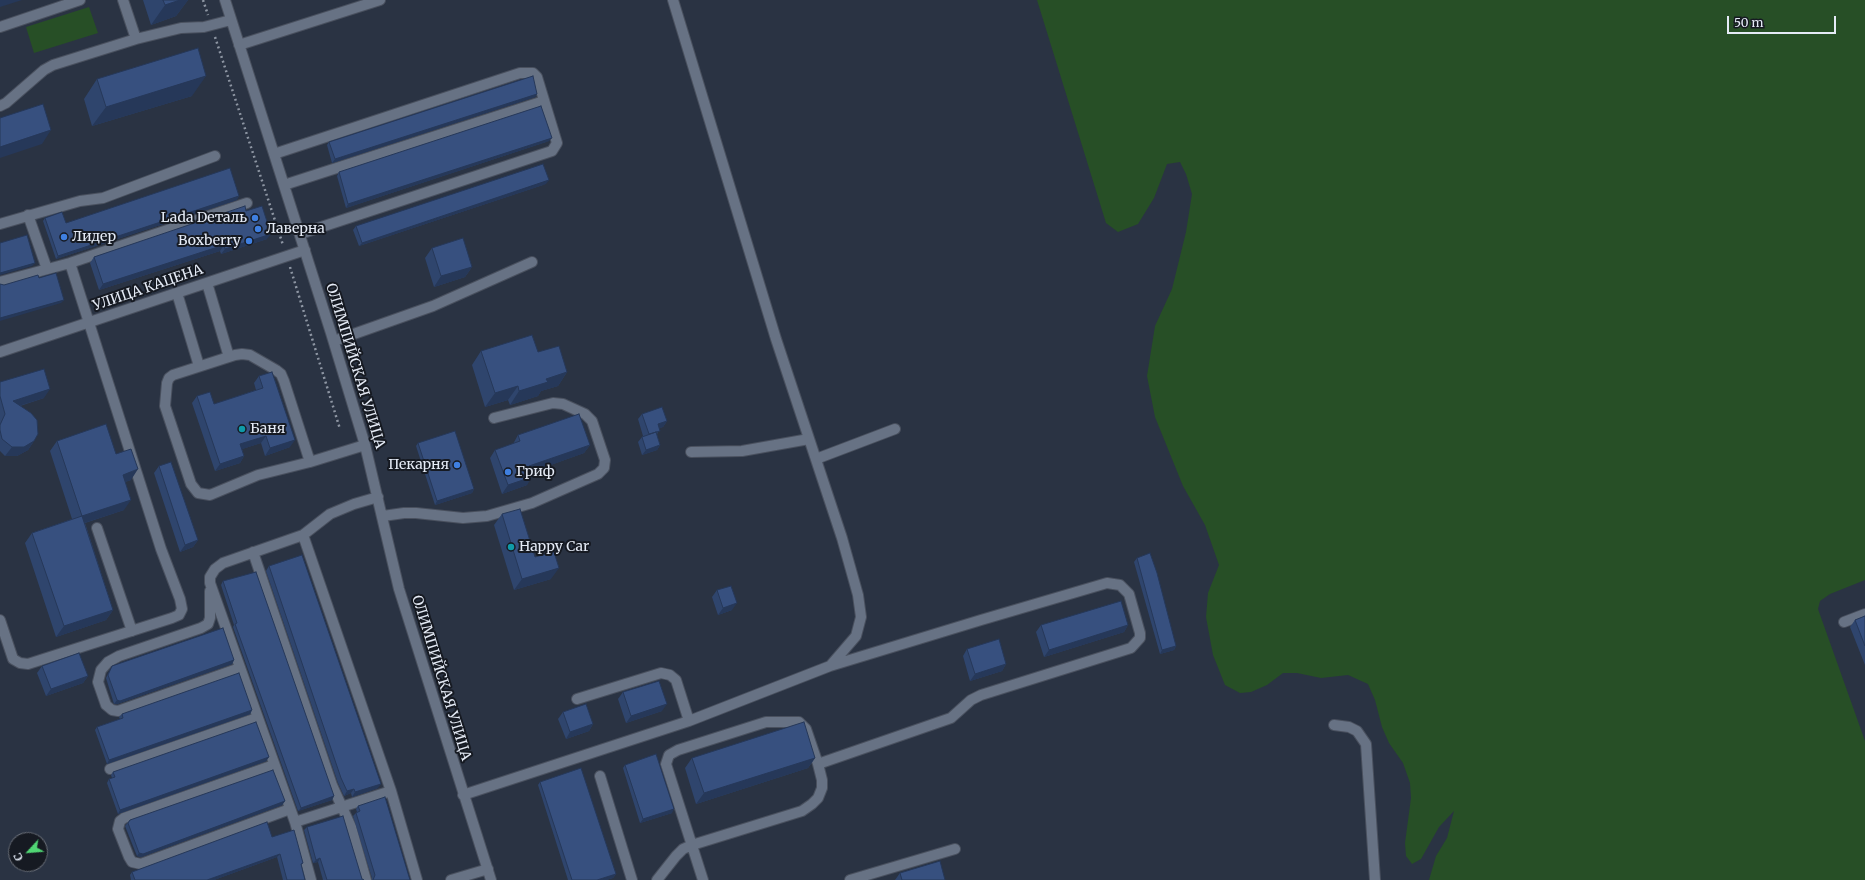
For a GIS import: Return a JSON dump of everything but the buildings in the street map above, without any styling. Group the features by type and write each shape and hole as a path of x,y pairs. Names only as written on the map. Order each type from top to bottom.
{"street":[{"path":"0,27 80,0"},
{"path":"123,0 136,39"},
{"name":"ОЛИМПИЙСКАЯ УЛИЦА","path":"225,0 334,341 365,445 399,589 491,880"},
{"path":"240,45 380,0"},
{"path":"673,0 776,339 842,538 861,608 861,617 856,636 830,666"},
{"path":"0,106 6,103 44,70 53,65 136,39 181,28 204,27 231,20"},
{"path":"274,154 520,73 533,73 537,77 557,143 552,151 300,234"},
{"path":"284,185 544,101"},
{"path":"0,224 80,201 103,198 215,156"},
{"path":"0,282 70,263 247,203"},
{"path":"28,215 47,269"},
{"name":"УЛИЦА КАЦЕНА","path":"0,352 305,250"},
{"path":"334,341 433,306 532,262"},
{"path":"0,620 13,659 20,663 28,664 172,618 179,615 182,609 180,599 161,549 70,263"},
{"path":"207,283 229,357"},
{"path":"177,293 199,366"},
{"path":"310,462 282,374 250,355 242,354 199,366 173,375 169,378 164,400 165,406 191,484 198,493 210,495 258,476 310,462 365,445"},
{"path":"382,516 404,512 416,512 463,518 487,516 532,503 598,474 604,468 605,460 592,421 579,411 563,404 553,403 494,418"},
{"path":"816,459 895,429"},
{"path":"691,452 742,451 809,439"},
{"path":"240,668 118,710 112,710 106,705 98,682 101,670 112,659 201,628 208,624 210,618 210,583 213,573 223,563 303,535 330,514 378,497"},
{"path":"97,528 132,631"},
{"path":"303,535 391,791 418,880"},
{"path":"253,552 332,785 351,827 366,880"},
{"path":"210,583 295,822 311,880"},
{"path":"463,795 689,721 830,666 1107,583 1116,583 1125,588 1140,633 1140,638 1136,643 1125,650 981,696 971,700 951,718 818,764"},
{"path":"1844,622 1865,614"},
{"path":"577,699 661,673 670,675 676,680 689,721"},
{"path":"110,769 257,718"},
{"path":"657,880 683,849 692,845 802,811 818,798 822,788 822,780 806,729 799,722 766,722 672,753 667,759 666,764 692,845 703,880"},
{"path":"1334,725 1349,727 1357,731 1362,736 1366,744 1375,880"},
{"path":"274,765 124,818 120,820 118,829 132,862 141,864 290,809"},
{"path":"600,776 632,880"},
{"path":"295,822 391,791"},
{"path":"850,880 955,848"},
{"path":"451,880 488,869"}],"path":[{"path":"203,0 209,19"},
{"path":"214,33 287,256 340,429"}],"green space":[{"path":"1037,0 1865,0 1865,580 1830,594 1820,601 1818,609 1865,741 1865,880 1429,880 1436,856 1447,838 1454,811 1439,827 1421,859 1412,864 1406,856 1405,843 1411,798 1410,783 1403,763 1389,743 1382,727 1375,700 1368,684 1348,675 1321,678 1297,673 1283,673 1267,685 1251,692 1240,693 1225,685 1213,655 1206,617 1208,593 1219,565 1205,525 1183,486 1155,417 1147,376 1155,326 1172,289 1186,232 1192,194 1186,174 1180,162 1167,164 1154,198 1138,224 1118,232 1106,223"},
{"path":"89,7 98,33 34,53 26,27"}],"place":[{"name":"Lada Dеталь","path":"255,218"},
{"name":"Лаверна","path":"258,229"},
{"name":"Лидер","path":"64,237"},
{"name":"Boxberry","path":"249,241"},
{"name":"Баня","path":"242,429"},
{"name":"Пекарня","path":"457,465"},
{"name":"Гриф","path":"508,472"},
{"name":"Happy Car","path":"511,547"}]}
